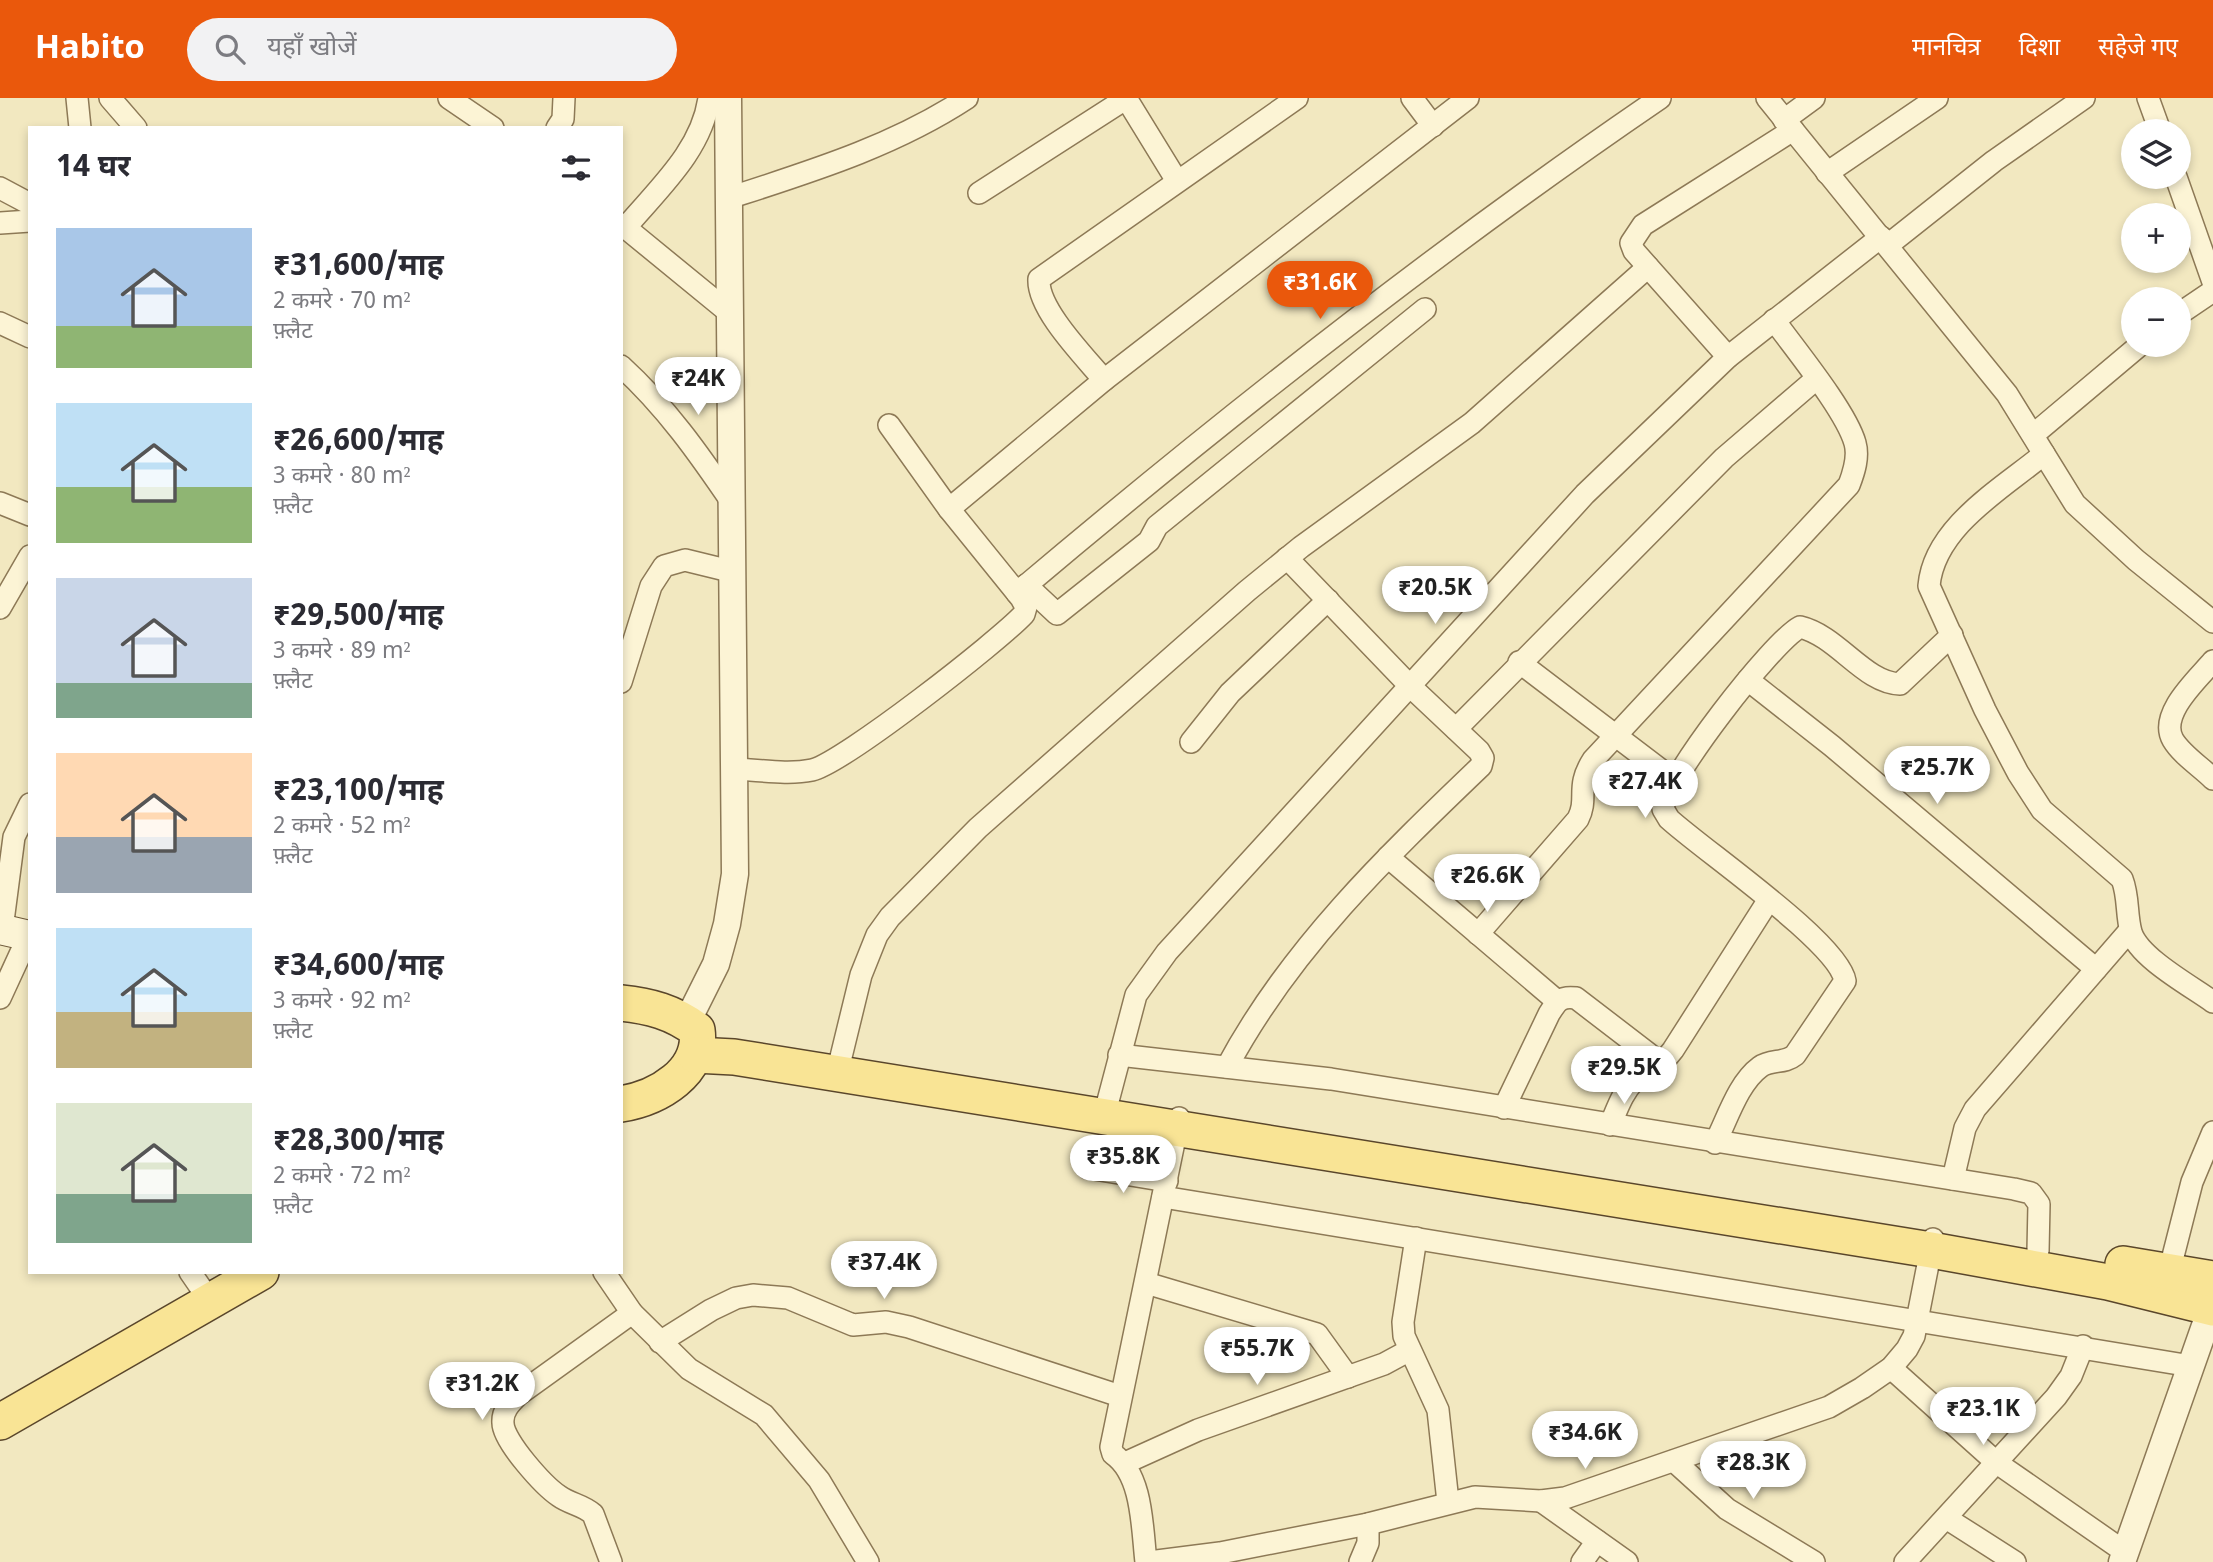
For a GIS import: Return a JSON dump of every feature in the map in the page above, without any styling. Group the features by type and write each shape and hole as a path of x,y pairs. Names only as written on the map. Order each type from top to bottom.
{"main road":[{"path":"623,1003 654,1006 693,1036 734,1058 1178,1122 1933,1242 2108,1282 2213,1300"},
{"path":"693,1036 841,1057 1108,1101 1178,1122"},
{"path":"623,1103 660,1092 685,1071 693,1036"},
{"path":"1933,1242 2038,1251 2169,1272 2213,1300"},
{"path":"0,1422 257,1274"}],"street":[{"path":"77,98 80,126"},
{"path":"449,98 490,126"},
{"path":"558,126 563,119 564,98"},
{"path":"709,98 706,120 688,152 624,226 731,314"},
{"path":"693,1036 727,924 735,874 728,98"},
{"path":"729,198 880,146 921,127 967,98"},
{"path":"979,193 1126,98 1177,181"},
{"path":"1104,380 1053,316 1039,290 1040,279 1297,98"},
{"path":"1412,98 1433,126"},
{"path":"949,509 1104,380 1468,98"},
{"path":"1022,589 1270,386 1504,210 1660,98"},
{"path":"1767,98 2000,385 2064,489 2083,512 2213,622"},
{"path":"1728,357 1634,251 1631,243 1643,225 1788,125 1814,98"},
{"path":"1827,173 1937,98"},
{"path":"1108,1101 1129,1014 1145,979 1585,494 1728,357 1774,320 2084,98"},
{"path":"2148,98 2156,119"},
{"path":"114,100 134,126"},
{"path":"0,188 28,203"},
{"path":"2180,189 2213,282"},
{"path":"0,223 28,221"},
{"path":"841,1057 868,952 890,917 978,828 1287,558 1472,423 1648,267"},
{"path":"2191,306 2213,290"},
{"path":"889,425 949,509 1022,589 1057,614 1149,541 1157,526 1425,309"},
{"path":"1478,934 1578,820 1583,809 1581,784 1584,773 1615,733 1849,485 1856,467 1855,444 1844,420 1774,320"},
{"path":"0,323 28,337"},
{"path":"2033,435 2126,357"},
{"path":"623,368 654,396 692,443 733,504"},
{"path":"1456,729 1519,662 1724,458 1816,379"},
{"path":"2044,454 1959,524 1938,552 1930,572 1929,586 1985,710 2018,773 2042,810 2122,879 2129,896 2130,929 2135,942 2147,955 2213,1002"},
{"path":"0,503 28,515"},
{"path":"1227,1067 1249,1027 1284,975 1388,857 1481,766 1483,758 1287,558"},
{"path":"0,608 28,559"},
{"path":"623,676 651,586 664,566 674,561 685,561 734,572"},
{"path":"736,769 791,771 829,764 1020,619 1026,607 1022,589"},
{"path":"1191,742 1230,693 1328,600"},
{"path":"1715,1143 1752,1076 1770,1062 1788,1061 1795,1055 1845,981 1843,969 1834,957 1669,819 1663,808 1664,799 1674,780 1748,680 1780,641 1800,627 1830,640 1888,684 1900,684 1914,674 1952,635"},
{"path":"2213,661 2183,698 2169,727 2172,739 2180,749 2213,779"},
{"path":"1519,662 1674,780"},
{"path":"1748,680 1832,746 2096,969"},
{"path":"0,998 15,932 14,838 28,808"},
{"path":"1388,857 1531,976 1557,1001"},
{"path":"1610,1125 1625,1090 1637,1078 1662,1065 1768,901"},
{"path":"1953,1179 1965,1128 1975,1110 2130,929"},
{"path":"1504,1108 1557,1001 1564,997 1576,998 1662,1065"},
{"path":"1119,1055 1331,1079 2031,1193 2039,1203 2038,1251"},
{"path":"1178,1122 1111,1447 1112,1454 1125,1463 1140,1512 1148,1562 1220,1553 1368,1524 1475,1497 1541,1501 1565,1498 1604,1487 1829,1407 1891,1368 1907,1349 1919,1320 1933,1242"},
{"path":"2169,1272 2192,1182 2213,1132"},
{"path":"1088,1168 1165,1189 1416,1238 2083,1346 2191,1366"},
{"path":"1416,1238 1403,1322 1408,1351 1438,1410 1448,1502"},
{"path":"191,1274 210,1301"},
{"path":"605,1274 632,1313 689,1369 764,1415 819,1480 868,1562"},
{"path":"1146,1283 1317,1334 1348,1377"},
{"path":"660,1342 736,1298 772,1295 788,1298 853,1325 886,1322 909,1327 1120,1396"},
{"path":"1891,1368 1997,1463 2123,1557 2213,1300"},
{"path":"611,1562 593,1514 558,1496 518,1452 506,1435 502,1423 508,1405 518,1395 632,1313"},
{"path":"1905,1562 2056,1397 2071,1376 2083,1346"},
{"path":"1125,1463 1198,1430 1348,1377 1408,1351"},
{"path":"1674,1461 1727,1509 1814,1562"},
{"path":"1541,1501 1627,1562"},
{"path":"1946,1518 2015,1562"},
{"path":"1360,1562 1368,1543 1368,1524"},
{"path":"1582,1562 1597,1541"}]}
